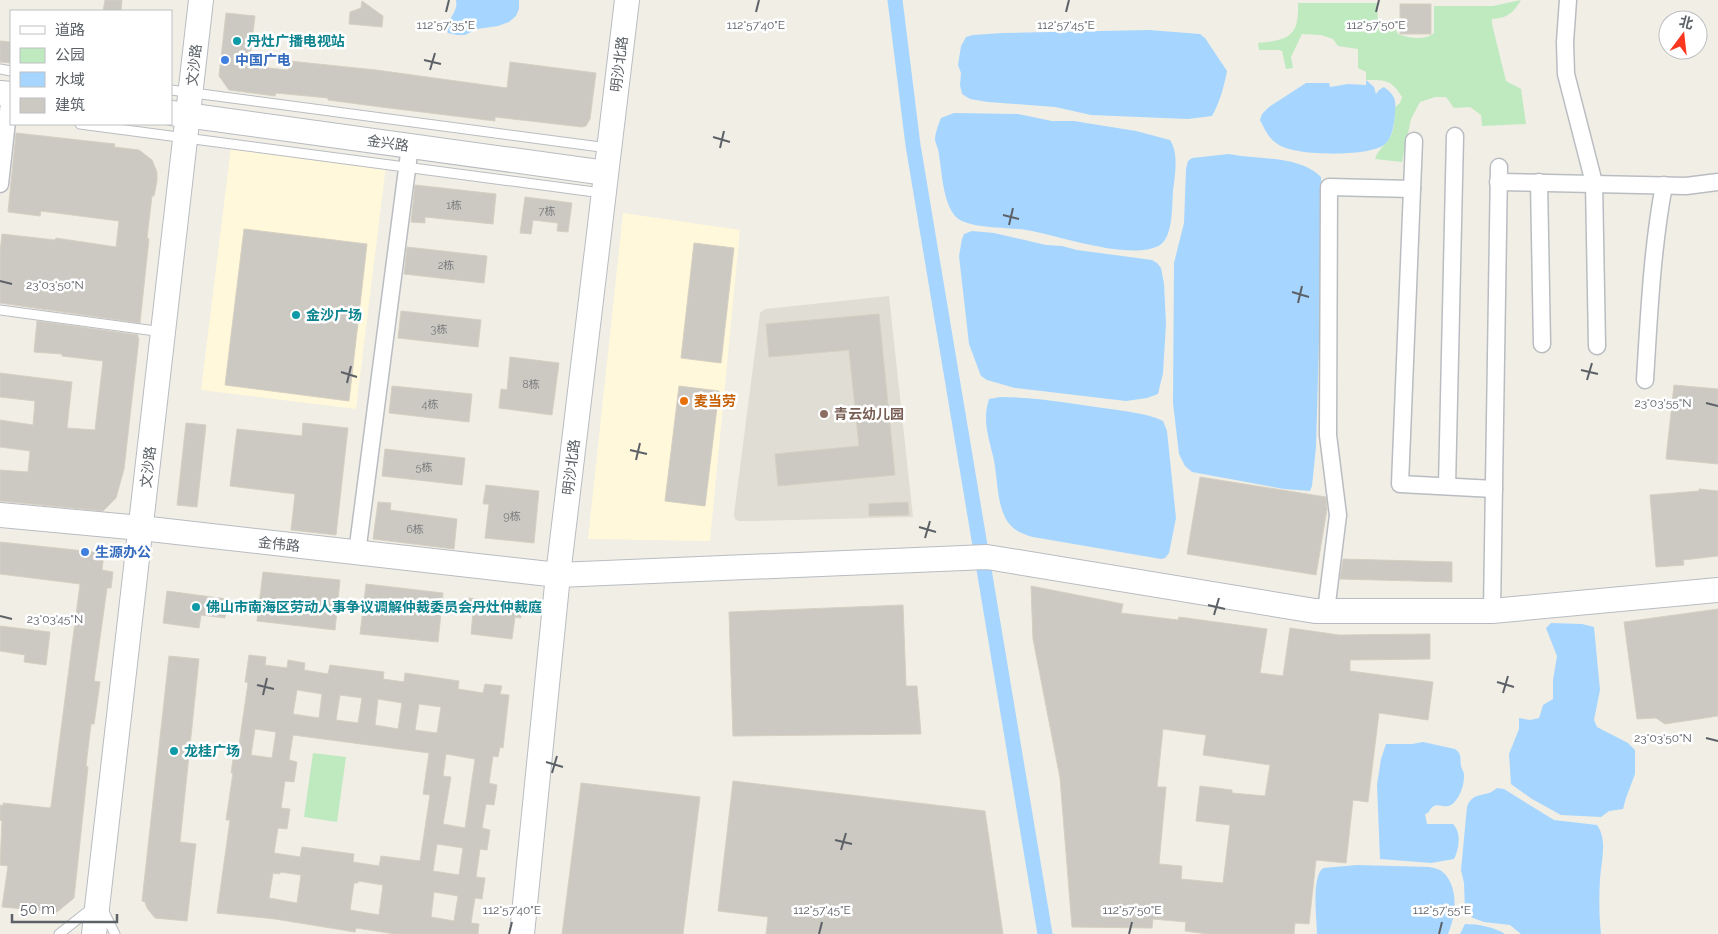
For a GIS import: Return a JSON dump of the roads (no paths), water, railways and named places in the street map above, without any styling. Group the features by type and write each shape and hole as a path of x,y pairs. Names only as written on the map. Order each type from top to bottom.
{"street":[{"name":"文沙路","path":"94,934 164,332 181,110 201,0"},
{"name":"明沙北路","path":"522,934 558,575 627,0"},
{"path":"1568,0 1565,42 1566,74 1594,183 1598,346"},
{"path":"0,184 7,104"},
{"name":"金兴路","path":"181,110 409,156 604,183"},
{"path":"1447,486 1455,136"},
{"path":"1414,141 1400,484 1494,488"},
{"path":"357,553 409,156"},
{"path":"1492,611 1499,174 1539,182 1686,186 1718,182"},
{"path":"1539,182 1542,344"},
{"path":"1645,380 1655,238 1664,185"},
{"path":"1326,611 1338,515 1328,435 1330,187 1412,189"},
{"name":"金伟路","path":"0,515 142,528 558,575 980,557 1314,611 1492,611 1718,590"}],"lane":[{"path":"181,110 609,148"},
{"path":"0,310 164,332"},
{"path":"59,934 99,902 115,934"}],"water":[{"path":"456,0 519,0 519,9 516,16 509,22 498,26 477,29 465,35 457,35 448,33 445,25 452,17"},
{"path":"1149,30 1200,34 1205,38 1227,71 1221,94 1212,116 1188,119 1091,115 1055,107 988,102 970,99 962,94 960,85 961,73 958,65 961,46 966,37 1002,33"},
{"path":"1366,80 1374,87 1376,94 1384,87 1393,95 1395,101 1395,117 1391,134 1384,145 1375,149 1363,152 1332,154 1288,149 1273,140 1260,120 1262,114 1269,107 1306,83 1329,83 1330,87 1348,84 1366,85"},
{"path":"954,113 1018,114 1052,121 1074,121 1136,131 1170,140 1175,151 1175,171 1170,228 1164,241 1160,245 1148,249 1132,251 1094,246 1026,230 979,226 962,221 956,217 948,204 939,151 935,140 941,118"},
{"path":"1229,154 1302,165 1321,177 1322,238 1316,447 1310,491 1284,489 1192,472 1185,466 1179,454 1173,403 1174,263 1184,223 1186,169 1188,161 1192,158"},
{"path":"972,231 994,233 1077,250 1152,260 1157,263 1161,268 1164,284 1166,324 1163,373 1158,394 1147,398 1126,401 1015,388 987,380 981,376 969,344 959,256 964,234"},
{"path":"1000,397 1042,399 1111,409 1144,414 1163,421 1167,431 1176,518 1169,553 1165,558 1161,559 1033,537 1012,527 1003,514 1001,506 995,464 986,423 989,399"},
{"path":"1551,623 1582,624 1594,627 1600,690 1594,720 1597,727 1628,743 1635,750 1635,774 1623,809 1609,811 1601,817 1561,815 1532,799 1511,784 1509,754 1519,729 1519,718 1530,720 1539,718 1543,705 1553,699 1553,680 1557,656 1546,628"},
{"path":"1423,742 1455,749 1460,754 1464,776 1459,796 1451,805 1436,805 1425,814 1427,824 1453,824 1459,836 1456,855 1454,859 1431,863 1380,859 1377,785 1381,759 1386,744"},
{"path":"1497,788 1504,789 1554,820 1597,825 1603,844 1599,893 1601,934 1521,934 1510,925 1484,922 1473,918 1465,912 1464,883 1461,870 1467,807 1476,796"},
{"path":"1357,865 1429,867 1442,872 1449,879 1455,903 1453,919 1448,934 1317,934 1316,889 1319,873 1323,868"},
{"path":"1465,924 1486,926 1505,934 1460,934"}],"waterway":[{"path":"895,0 913,145 1045,934"}],"place":[{"name":"丹灶广播电视站","path":"237,41"},
{"name":"中国广电","path":"225,60"},
{"name":"金沙广场","path":"296,315"},
{"name":"麦当劳","path":"684,401"},
{"name":"青云幼儿园","path":"824,414"},
{"name":"生源办公","path":"85,552"},
{"name":"佛山市南海区劳动人事争议调解仲裁委员会丹灶仲裁庭","path":"196,607"},
{"name":"龙桂广场","path":"174,751"}]}
